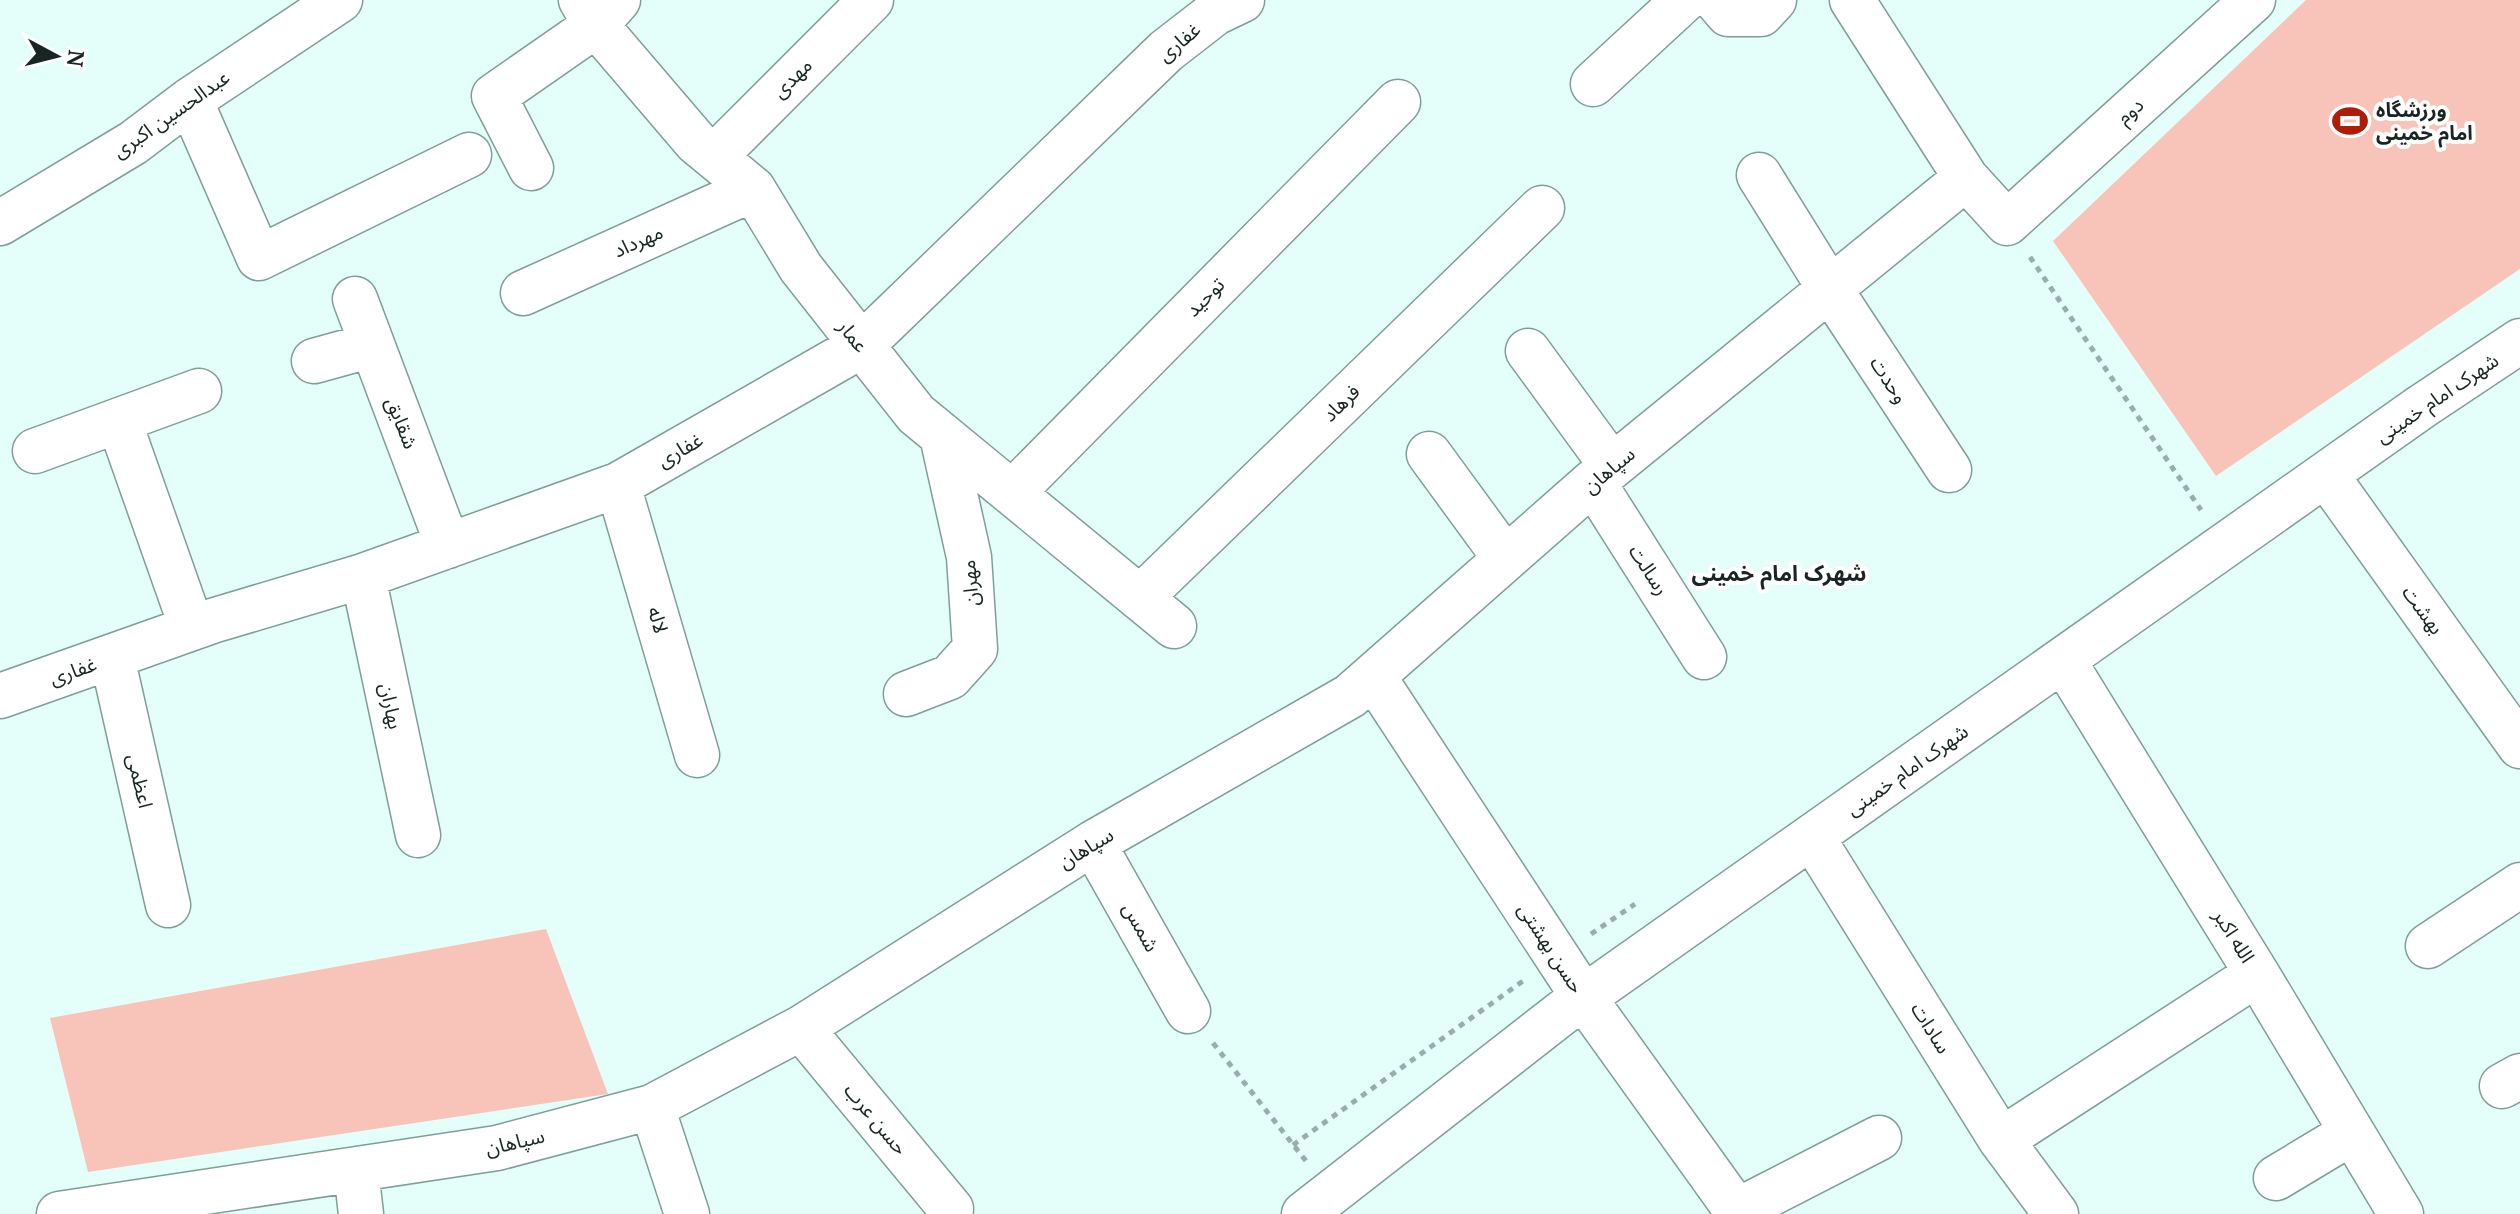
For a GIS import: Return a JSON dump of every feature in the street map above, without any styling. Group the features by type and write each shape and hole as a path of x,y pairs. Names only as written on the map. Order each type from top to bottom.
{"street":[{"name":"عبدالحسین اکبری","path":"0,223 133,143 190,100 340,0"},
{"name":"مهدی","path":"714,157 871,0"},
{"name":"غفاری","path":"0,696 192,628 363,576 618,485 861,346 1166,51 1215,13 1242,0"},
{"path":"1593,84 1684,0"},
{"path":"1716,0 1728,14 1768,7"},
{"path":"1852,0 1966,178 2007,223"},
{"name":"دوم","path":"2007,223 2253,0"},
{"path":"531,168 494,96 598,8"},
{"name":"عمار","path":"598,8 696,142 753,189 801,268 916,414 1174,626"},
{"path":"190,100 259,258 469,155"},
{"name":"توحید","path":"1012,493 1398,102"},
{"name":"وحدت","path":"1759,175 1949,470"},
{"name":"سپاهان","path":"59,1214 497,1148 652,1107 801,1028 1093,843 1350,696 1603,474 1966,178"},
{"name":"مهرداد","path":"523,293 753,189"},
{"name":"فرهاد","path":"1140,598 1542,208"},
{"name":"شقایق","path":"355,299 448,546"},
{"name":"شهرک امام خمینی","path":"1326,1207 1584,998 2520,341"},
{"path":"314,361 372,345"},
{"name":"رسالت","path":"1528,351 1603,474 1704,657"},
{"path":"35,451 199,391"},
{"path":"119,421 192,628"},
{"name":"مهران","path":"906,694 950,677 975,649 969,557 942,436"},
{"path":"1429,454 1505,558"},
{"name":"بهشت","path":"2326,475 2520,746"},
{"name":"لاله","path":"618,485 697,755"},
{"name":"بهاران","path":"363,576 418,835"},
{"name":"اعظمی","path":"112,657 168,905"},
{"name":"الله اکبر","path":"2063,660 2401,1214"},
{"name":"حسن بهشتی","path":"1373,676 1584,998 1738,1213"},
{"name":"سادات","path":"1812,837 2001,1140 2056,1214"},
{"name":"شمس","path":"1093,843 1188,1011"},
{"path":"2428,946 2520,885"},
{"path":"2001,1140 2257,974"},
{"name":"حسن عرب","path":"801,1028 951,1209"},
{"path":"652,1107 687,1214"},
{"path":"2276,1178 2351,1133"},
{"path":"1738,1213 1879,1138"},
{"path":"356,1170 361,1214"}],"path":[{"path":"2007,223 2225,546"},
{"path":"1188,1011 1326,1207"}],"shaded area":[{"name":"ورزشگاه امام خمینی","path":"2306,0 2520,0 2520,269 2216,476 2053,241"},
{"path":"546,929 608,1094 88,1172 50,1018"}],"place":[{"name":"ورزشگاه امام خمینی","path":"2350,121"}],"district":[{"name":"شهرک امام خمینی","path":"1779,573"}]}
